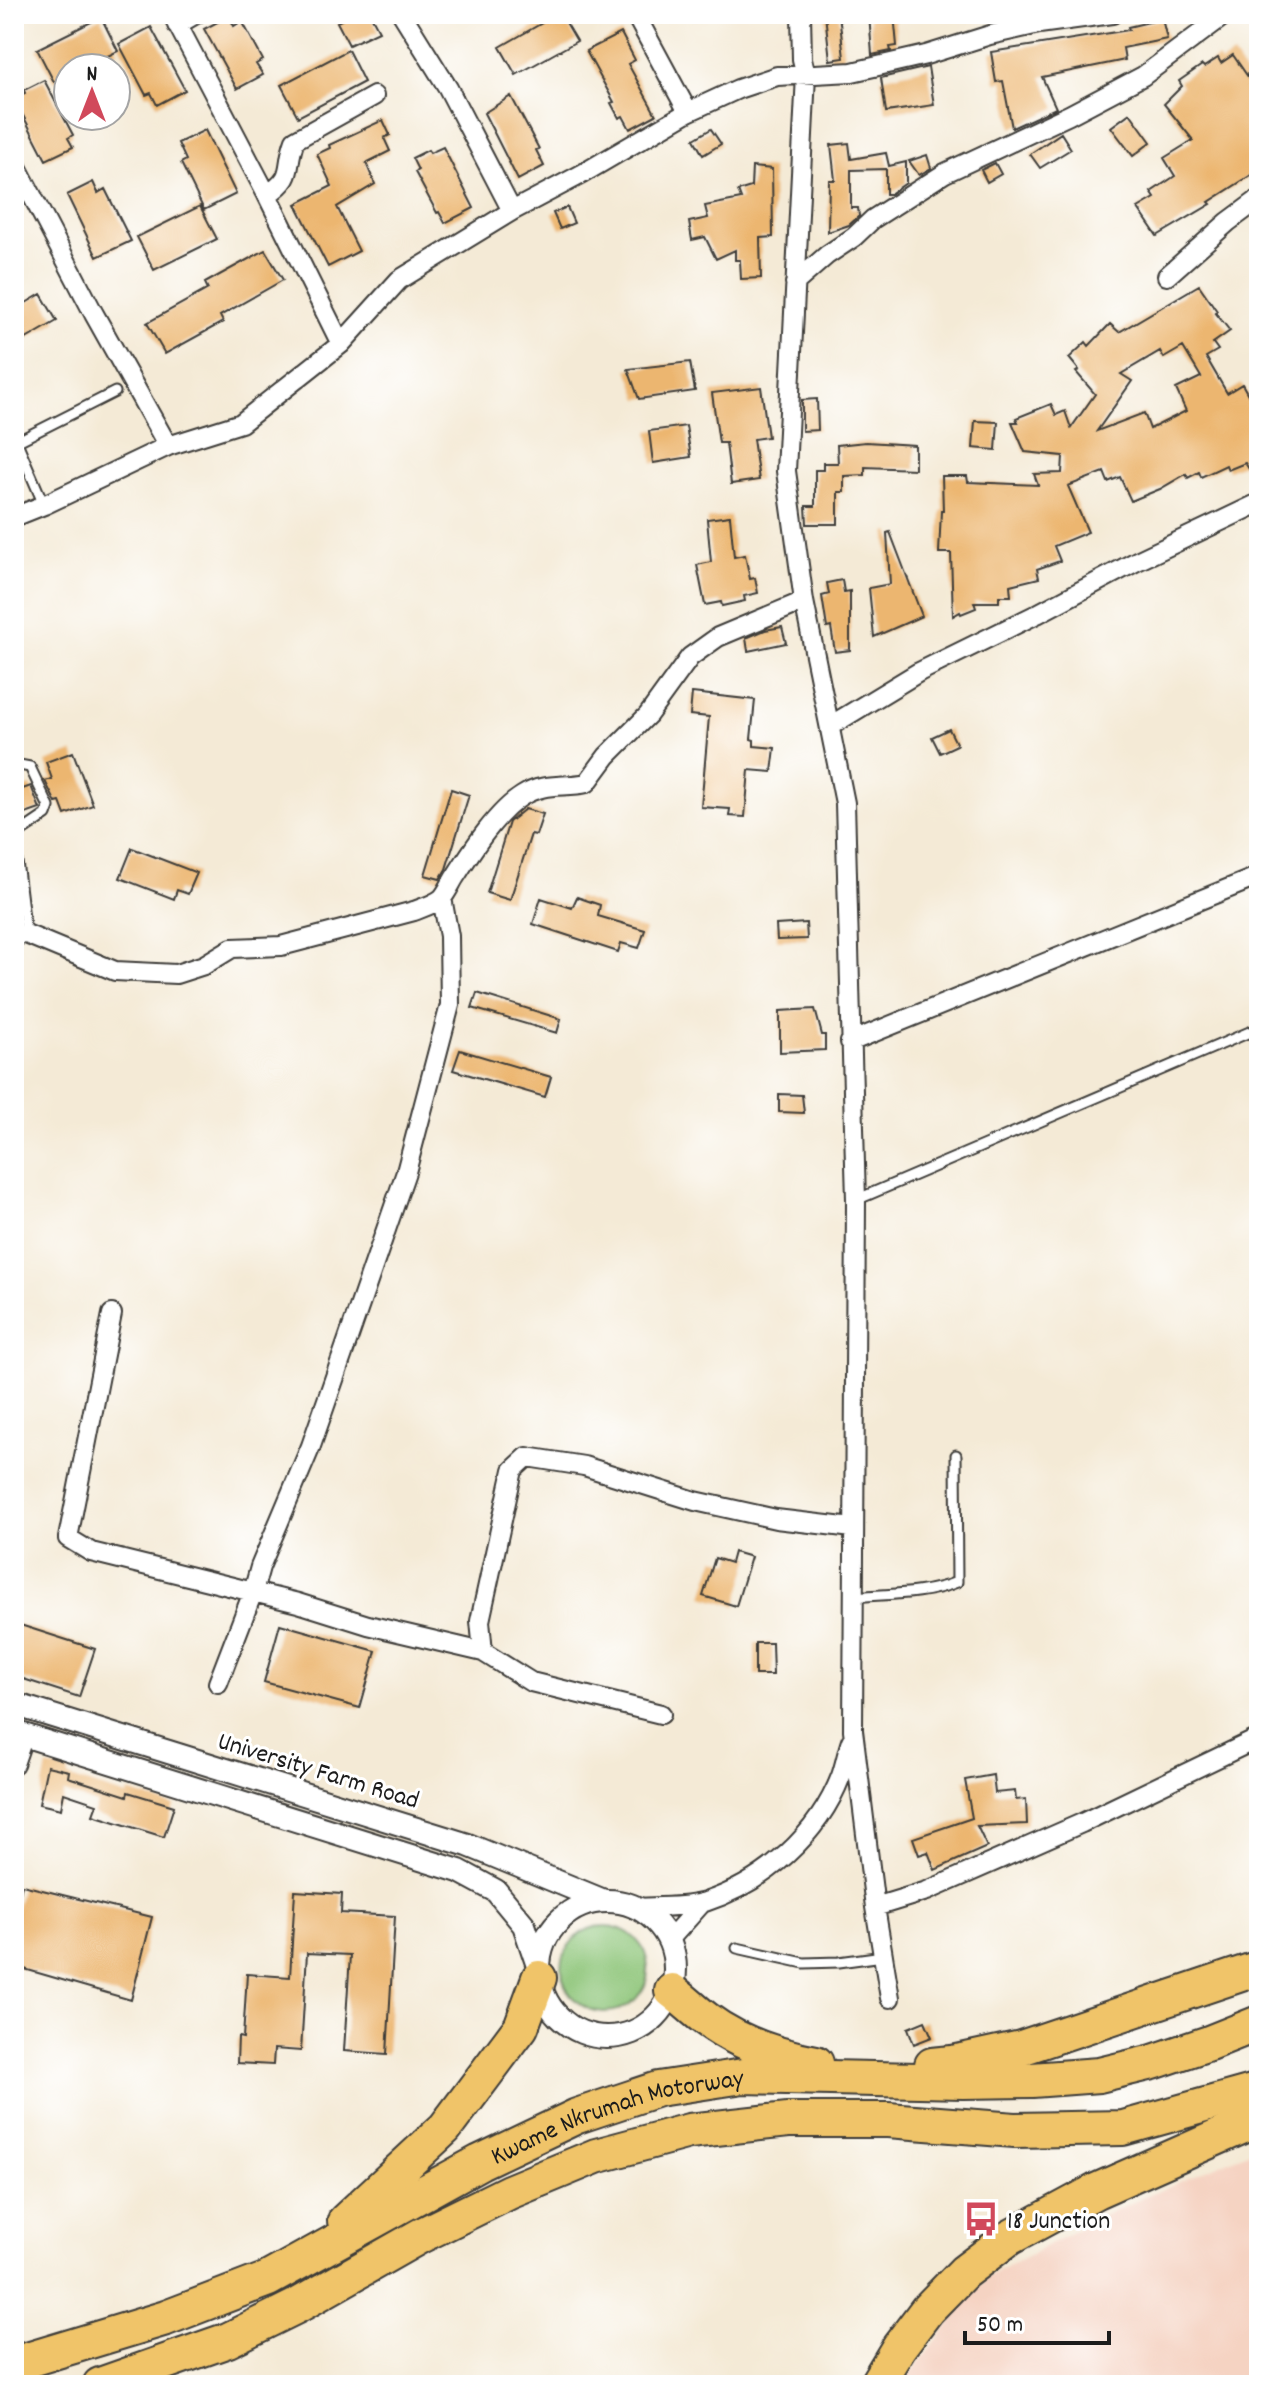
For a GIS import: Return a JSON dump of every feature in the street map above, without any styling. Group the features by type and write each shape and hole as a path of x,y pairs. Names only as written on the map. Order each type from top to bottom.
{"highway":[{"path":"672,1991 733,2036 782,2057 827,2066 918,2066 952,2063 1021,2048 1259,1968"},
{"path":"268,2279 350,2217 445,2128 521,2027 539,1972"},
{"name":"Kwame Nkrumah Motorway","path":"14,2364 166,2318 268,2279 480,2162 577,2116 658,2089 743,2076 963,2081 1099,2075 1153,2062 1259,2023"},
{"name":"Kwame Nkrumah Motorway","path":"100,2385 228,2340 297,2306 420,2236 509,2192 596,2156 689,2131 788,2120 888,2120 1015,2130 1123,2128 1259,2090"},
{"path":"876,2385 927,2310 964,2272 1009,2238 1096,2191 1259,2119"}],"street":[{"path":"196,14 174,19 341,344"},
{"path":"402,14 448,88 512,211"},
{"path":"635,14 688,112"},
{"path":"801,14 802,59 806,75 786,471 804,601 845,803 856,1200 853,1730 875,1907 890,1998"},
{"path":"14,517 168,446 241,423 341,344 399,280 512,211 688,112 738,89 777,76 852,72 1039,24 1112,14"},
{"path":"795,283 873,219 945,173 1069,115 1143,76 1215,16"},
{"path":"267,195 284,184 295,140 374,96"},
{"path":"14,161 168,446"},
{"path":"1167,276 1259,199"},
{"path":"830,726 919,672 1259,503"},
{"path":"20,934 115,971 176,974 204,965 232,948 281,946 414,911 442,898 478,843 503,812 521,796 546,785 568,787 587,783 607,756 648,715 690,657 718,637 804,601"},
{"path":"850,1042 1259,876"},
{"path":"218,1683 260,1567 311,1446 406,1172 450,1005 449,936 442,898"},
{"path":"112,1314 68,1538 91,1552 483,1652 531,1682 661,1714"},
{"path":"483,1652 480,1621 513,1470 527,1457 584,1466 695,1501 763,1516 853,1528"},
{"name":"University Farm Road","path":"16,1703 468,1845 604,1901"},
{"path":"638,1908 702,1903 747,1884 786,1856 818,1819 841,1777 853,1730"},
{"path":"14,1764 19,1734 459,1871 496,1891 524,1925 543,1993 550,2006 565,2022 584,2033 605,2037 626,2034 646,2025 661,2010 672,1991 675,1957 669,1940 656,1921 638,1908 621,1902 604,1901 579,1906 559,1921 544,1941 539,1972"},
{"path":"875,1907 927,1891 1040,1842 1259,1738"},
{"path":"669,1940 702,1903"}],"lane":[{"path":"44,505 15,442 115,392"},
{"path":"14,764 30,767 49,807 46,815 18,834 15,845 20,934"},
{"path":"856,1200 1259,1028"},
{"path":"853,1597 911,1592 957,1582 956,1455"},
{"path":"737,1948 804,1963 883,1956"}],"shaded area":[{"path":"1259,2147 1259,2385 901,2385 987,2277 1111,2212"}],"green space":[{"path":"605,1926 629,1933 641,1945 648,1969 641,1993 629,2005 605,2012 581,2005 569,1993 562,1969 569,1945 581,1933"}],"building":[{"path":"343,14 370,14 379,31 349,45 337,22 345,18"},
{"path":"561,14 577,41 516,75 500,47"},
{"path":"825,14 839,14 844,58 830,60"},
{"path":"869,14 894,14 897,46 890,47 891,51 872,55"},
{"path":"229,16 234,26 242,21 263,60 256,64 263,75 237,89 204,29"},
{"path":"101,17 118,51 52,52 52,78 37,49"},
{"path":"1162,19 1167,39 1123,48 1125,60 1042,77 1056,108 1012,128 1003,81 996,82 991,52 1129,30 1128,27"},
{"path":"151,27 185,90 157,105 151,93 146,95 132,69 132,52 123,52 119,44"},
{"path":"621,33 635,60 628,64 656,115 630,129 623,116 619,118 611,103 614,102 586,51"},
{"path":"348,50 364,82 298,117 281,85"},
{"path":"1233,55 1259,93 1259,170 1209,202 1211,204 1157,236 1138,208 1155,198 1151,192 1175,176 1164,158 1193,140 1164,104 1182,86 1179,81 1202,65 1204,67 1218,58 1221,63"},
{"path":"928,67 934,105 886,112 881,78"},
{"path":"44,80 52,95 52,132 71,132 73,135 68,138 73,147 46,160 14,98 25,93 24,90"},
{"path":"511,96 539,149 536,150 544,166 518,180 484,113"},
{"path":"1130,113 1151,142 1133,156 1111,127"},
{"path":"383,120 390,135 384,138 390,151 366,163 375,184 337,207 359,251 328,267 296,204 332,186 317,154 330,148 329,145"},
{"path":"711,129 721,144 703,155 694,139"},
{"path":"205,130 236,194 204,210 181,163 186,160 178,143"},
{"path":"1061,133 1071,149 1040,168 1030,154"},
{"path":"849,143 851,159 886,153 889,166 906,162 906,183 886,194 886,169 851,170 851,208 858,208 859,216 849,225 828,232 829,180 835,180 831,145"},
{"path":"443,147 474,208 445,223 415,172 418,170 412,158"},
{"path":"927,155 931,168 919,175 909,161"},
{"path":"995,163 1001,174 987,182 981,170"},
{"path":"752,167 772,169 773,237 760,238 761,278 741,279 740,260 735,260 735,250 716,259 705,237 692,240 689,222 708,218 705,206 741,199 738,191 751,187"},
{"path":"93,182 98,193 105,189 131,241 97,257 67,195"},
{"path":"200,206 217,239 154,270 137,237"},
{"path":"567,207 574,223 560,229 553,213"},
{"path":"265,250 283,280 220,316 223,322 165,354 147,323 208,289 205,283"},
{"path":"1199,285 1230,331 1213,343 1218,350 1206,357 1227,393 1242,384 1259,414 1259,484 1245,463 1228,470 1226,465 1201,477 1199,472 1188,478 1186,474 1131,501 1120,477 1108,482 1104,472 1068,486 1088,532 1054,546 1060,561 1037,569 1039,578 1010,585 1011,596 999,596 999,602 974,602 976,608 953,616 951,553 939,553 942,476 967,476 968,482 1038,485 1034,474 1062,473 1063,456 1025,452 1012,422 1018,422 1016,418 1051,404 1056,415 1065,411 1071,428 1095,394 1076,372 1079,370 1069,358 1086,342 1089,346 1110,324 1119,332","holes":["1183,347 1201,377 1176,389 1186,411 1150,429 1144,413 1097,431 1132,381 1121,374 1160,351 1164,358"]},
{"path":"41,294 57,321 14,346 14,310"},
{"path":"690,362 695,391 639,399 628,369"},
{"path":"761,387 768,437 753,439 759,480 731,484 726,443 719,443 712,393"},
{"path":"817,399 818,430 802,431 802,400"},
{"path":"975,421 998,422 996,450 973,448"},
{"path":"686,426 691,457 653,463 649,431"},
{"path":"866,442 915,445 915,469 865,467 865,475 844,476 844,492 838,492 838,524 807,524 806,506 815,506 815,470 823,470 823,463 838,463 837,445"},
{"path":"730,516 734,557 745,555 750,579 755,578 758,593 744,596 745,601 722,606 721,602 705,605 697,565 711,562 707,519"},
{"path":"890,532 922,616 874,637 869,588 890,584 887,533"},
{"path":"842,580 844,592 850,591 850,650 835,652 822,596 829,594 827,583"},
{"path":"782,627 786,643 748,651 746,638"},
{"path":"692,693 755,700 751,739 754,746 775,748 772,772 749,770 745,817 729,816 730,809 701,807 709,717 690,715"},
{"path":"949,729 957,745 940,753 932,737"},
{"path":"73,752 93,805 65,815 45,781 52,779 46,762"},
{"path":"31,786 40,809 14,818 14,792"},
{"path":"451,789 469,795 446,869 440,879 425,875"},
{"path":"525,809 543,814 536,835 531,834 510,900 487,893 509,822"},
{"path":"132,848 197,873 188,894 177,890 174,899 120,878"},
{"path":"577,897 600,905 598,916 645,930 639,948 621,943 618,952 533,924 541,898 572,908"},
{"path":"806,923 807,939 777,940 776,925"},
{"path":"477,993 561,1019 557,1033 472,1008"},
{"path":"815,1009 822,1035 825,1035 825,1050 780,1052 780,1011"},
{"path":"460,1050 551,1077 545,1097 453,1070"},
{"path":"779,1094 802,1095 804,1113 779,1112"},
{"path":"734,1552 751,1557 736,1606 703,1596 715,1558 731,1563"},
{"path":"14,1623 95,1649 79,1697 14,1676"},
{"path":"280,1624 376,1651 360,1708 264,1682"},
{"path":"755,1643 772,1643 773,1675 755,1675"},
{"path":"47,1766 69,1771 68,1777 127,1796 128,1792 174,1806 164,1837 93,1815 97,1804 64,1793 61,1809 39,1804"},
{"path":"993,1775 995,1793 1015,1791 1016,1800 1026,1799 1027,1824 977,1826 987,1847 935,1870 928,1852 919,1855 913,1838 972,1818 965,1780"},
{"path":"22,1885 152,1917 131,2000 14,1966 14,1919"},
{"path":"295,1891 342,1894 341,1913 395,1916 387,2054 344,2051 350,1955 307,1953 301,2051 274,2049 273,2065 237,2063 238,2037 243,2038 247,1974 290,1977"},
{"path":"925,2021 932,2037 914,2044 908,2028"}],"place":[{"name":"18 Junction","path":"981,2219"}]}
